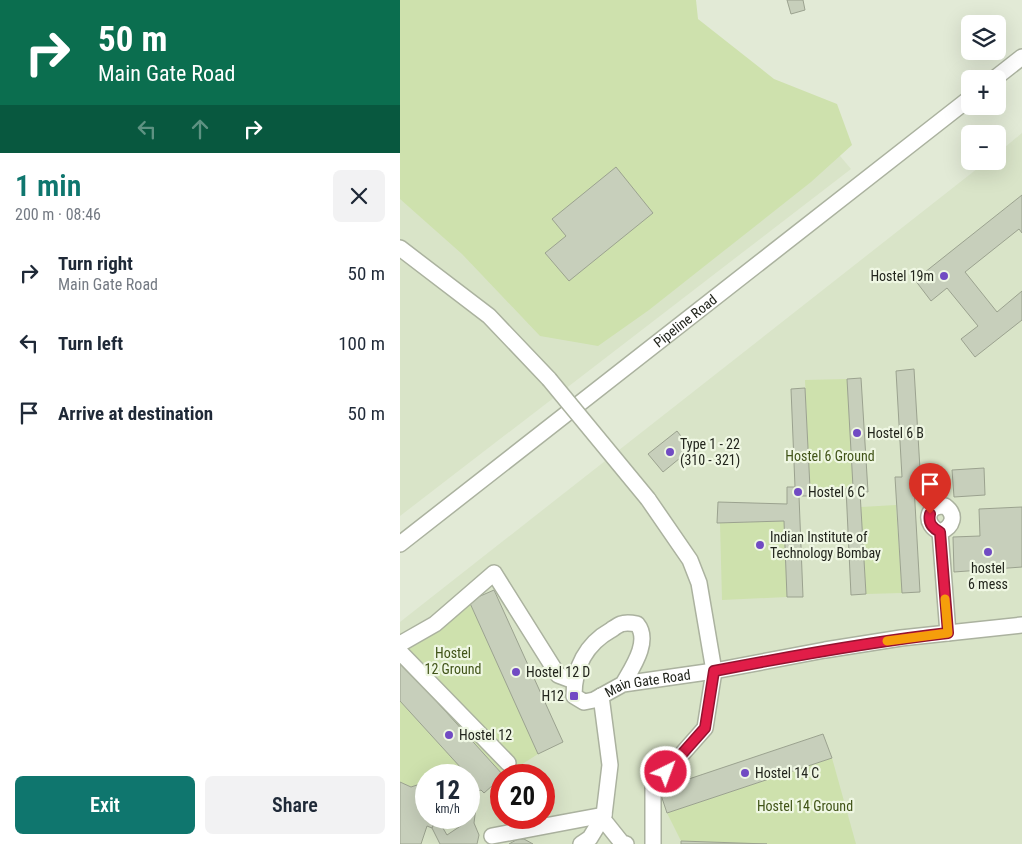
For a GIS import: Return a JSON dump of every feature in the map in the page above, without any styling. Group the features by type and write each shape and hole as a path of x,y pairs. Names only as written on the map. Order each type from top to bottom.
{"lane":[{"path":"1005,70 1022,57"},
{"name":"Pipeline Road","path":"400,544 961,105"},
{"path":"400,248 489,316 549,379 648,499 690,560 700,583 714,671 705,728 653,787 653,844"},
{"path":"940,532 948,633"},
{"path":"400,644 435,624 494,573 558,675 574,689 585,652 594,642 621,624 637,624 641,629 642,642 633,666 622,684"},
{"name":"Main Gate Road","path":"574,689 584,702 594,700 622,684 714,671 901,638 1022,625"},
{"path":"400,652 508,763"},
{"path":"581,844 590,838 603,816 610,765 601,696"},
{"path":"492,836 603,816"},
{"path":"603,816 622,843 626,844"}],"shaded area":[{"path":"400,0 787,93 851,169 400,516"},
{"name":"Indian Institute of Technology Bombay","path":"1022,133 1022,844 400,844 400,622 976,170 1006,170 1006,146"}],"green space":[{"path":"400,0 696,0 698,19 774,79 837,104 852,145 811,182 649,310 598,346 540,336 462,254 400,199"},
{"name":"Hostel 6 Ground","path":"847,379 853,487 810,488 805,380"},
{"path":"896,505 902,593 866,594 861,507"},
{"path":"784,521 787,597 722,600 720,523"},
{"name":"Hostel 12 Ground","path":"469,601 538,754 522,764 493,764 400,661 400,650"},
{"name":"Hostel 12 Ground","path":"400,701 457,764 415,764 415,786 411,787 400,782"},
{"name":"Hostel 14 Ground","path":"832,758 856,844 767,844 681,841 667,813"}],"building":[{"path":"787,0 803,0 805,10 791,14"},
{"path":"616,167 653,213 569,281 545,253 566,236 552,219"},
{"name":"Hostel 19m","path":"1022,195 1022,233 1019,229 965,272 997,312 1022,291 1022,320 975,357 961,339 978,326 947,288 931,301 915,280"},
{"path":"914,369 921,486 914,486 920,592 902,593 895,477 902,477 896,371"},
{"name":"Hostel 6 B","path":"861,378 868,492 860,492 866,594 851,595 846,488 853,487 847,379"},
{"name":"Hostel 6 C","path":"805,388 810,488 809,496 799,496 803,597 787,597 784,521 717,523 718,502 787,504 787,487 795,487 791,389"},
{"name":"Type 1 - 22 (310 - 321)","path":"677,431 691,449 663,472 648,454"},
{"path":"984,468 985,495 954,497 952,470"},
{"name":"hostel 6 mess","path":"1022,507 1022,567 954,572 953,537 980,536 979,509"},
{"name":"Hostel 12 D","path":"494,590 563,742 538,754 469,601"},
{"name":"Hostel 12","path":"400,661 493,764 490,764 490,788 484,793 480,790 480,764 457,764 400,701"},
{"name":"Hostel 14 C","path":"823,734 832,758 667,813 659,789"},
{"path":"400,782 411,787 415,786 415,829 426,829 421,844 400,844"},
{"path":"432,829 443,829 447,835 456,829 476,829 479,835 477,844 440,844"},
{"path":"518,839 524,839 533,844 509,844"},
{"path":"681,841 767,844 681,844"}],"slow traffic":[{"path":"887,641 948,633 945,599"}],"place":[{"name":"Hostel 19m","path":"944,276"},
{"name":"Hostel 6 B","path":"857,433"},
{"name":"Type 1 - 22 (310 - 321)","path":"670,452"},
{"name":"Hostel 6 C","path":"798,492"},
{"name":"Indian Institute of Technology Bombay","path":"760,545"},
{"name":"hostel 6 mess","path":"988,552"},
{"name":"Hostel 12 D","path":"516,672"},
{"name":"H12","path":"574,696"},
{"name":"Hostel 12","path":"449,735"},
{"name":"Hostel 14 C","path":"745,773"}],"route":[{"path":"666,772 705,728 714,671 825,650 948,633 940,532 930,524 928,520 930,514"}]}
